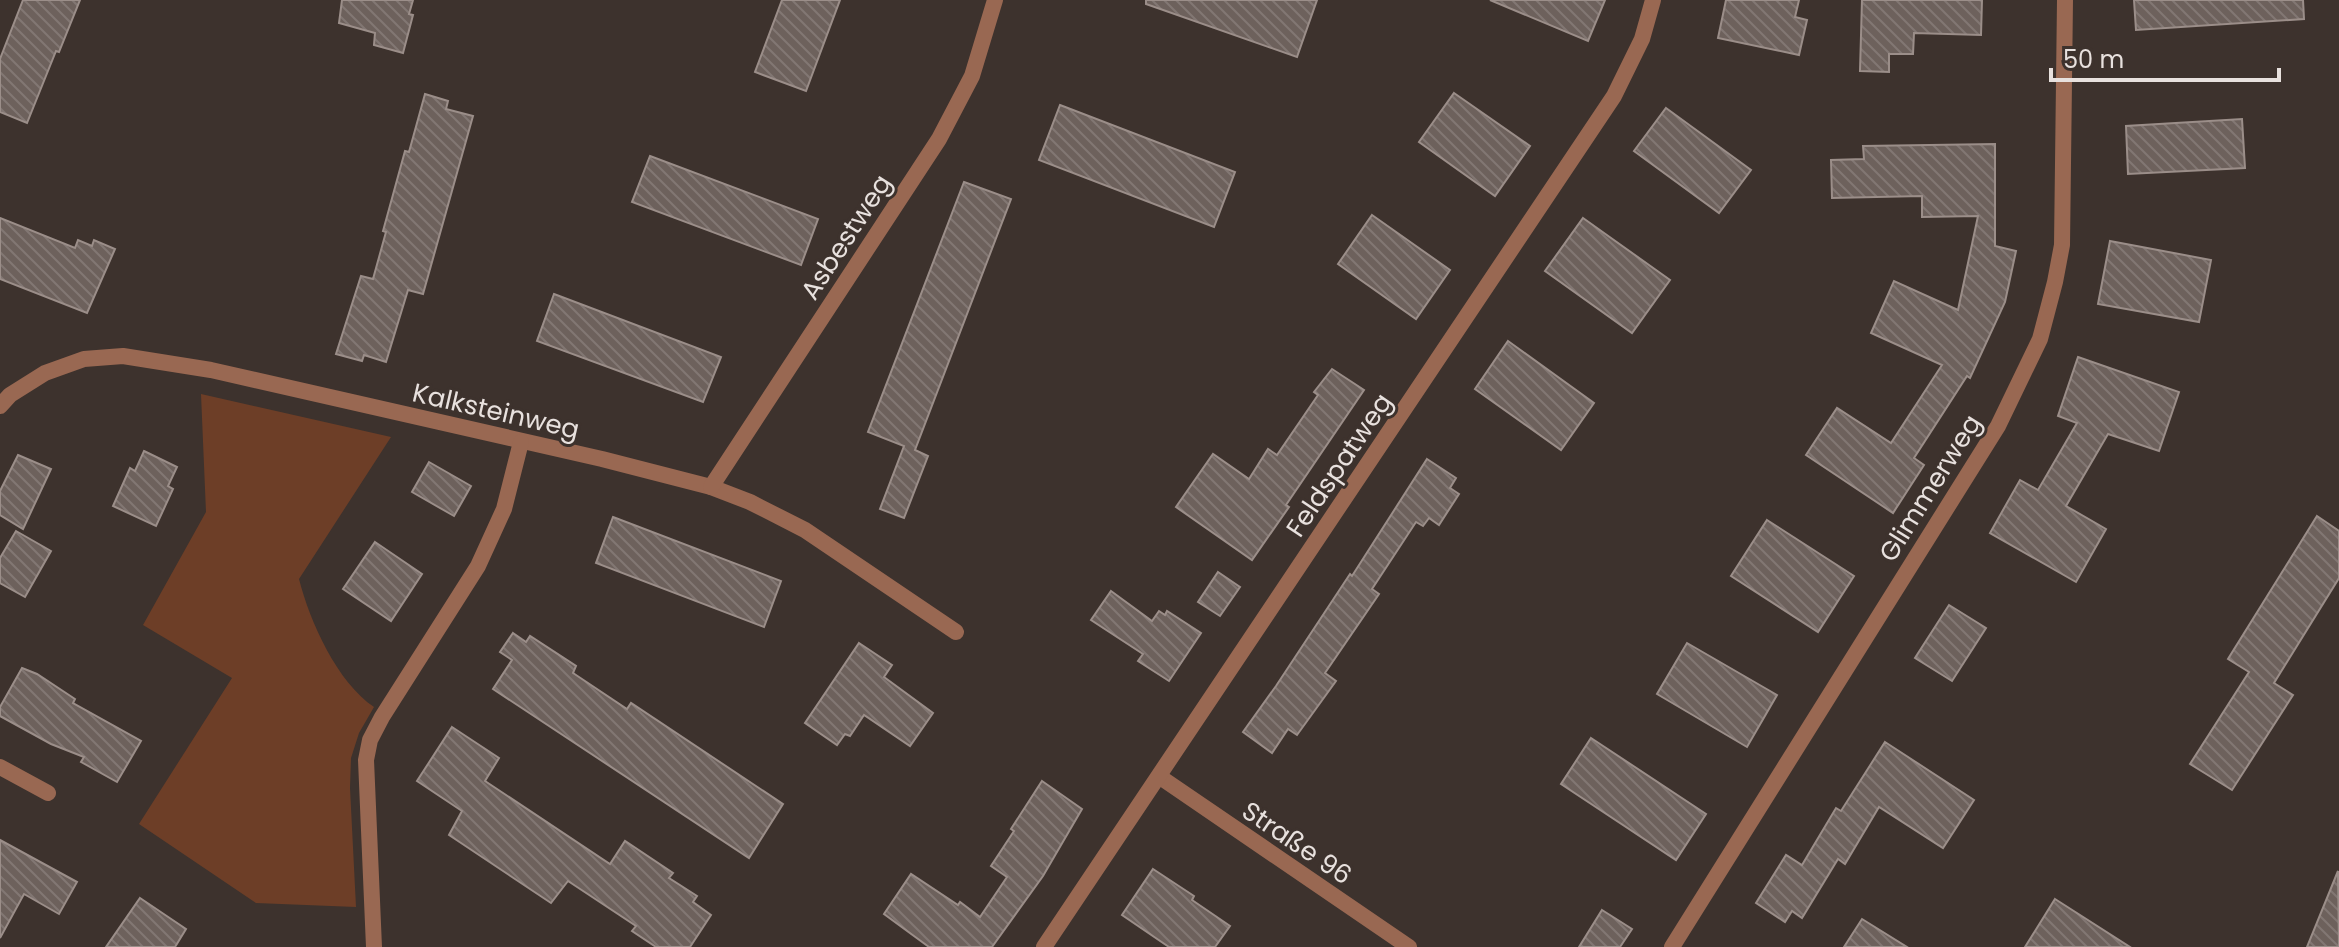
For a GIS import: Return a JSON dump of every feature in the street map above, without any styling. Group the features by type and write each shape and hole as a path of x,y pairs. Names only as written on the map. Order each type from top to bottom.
{"street":[{"name":"Asbestweg","path":"711,487 939,139 972,76 995,0"},
{"name":"Feldspatweg","path":"1044,947 1614,96 1642,39 1653,0"},
{"name":"Glimmerweg","path":"1672,947 1998,426 2040,339 2062,245 2065,0"},
{"name":"Kalksteinweg","path":"0,406 10,395 45,373 84,359 123,356 211,370 521,442 711,487 750,502 805,530 956,632"},
{"path":"374,947 366,760 370,740 478,566 504,509 521,442"},
{"path":"0,767 48,793"},
{"name":"Straße 96","path":"1160,777 1409,947"}],"shaded area":[{"path":"201,394 391,437 299,579 310,614 327,650 348,682 374,707 359,733 351,758 356,907 256,903 139,824 232,678 143,625 206,512"}],"building":[{"path":"23,0 80,0 27,123 0,112 0,59"},
{"path":"342,0 413,0 409,14 413,15 403,53 374,45 375,33 339,23"},
{"path":"782,0 840,0 806,91 755,72"},
{"path":"1146,0 1317,0 1297,57 1146,4"},
{"path":"1490,0 1605,0 1588,41"},
{"path":"1726,0 1799,0 1795,17 1807,20 1799,55 1718,38"},
{"path":"1862,0 1982,0 1981,35 1914,33 1913,54 1889,54 1889,72 1860,71"},
{"path":"2134,0 2303,0 2304,19 2136,30"},
{"path":"1454,93 1530,146 1495,196 1419,142"},
{"path":"425,94 448,101 446,109 473,116 423,294 408,290 386,362 364,355 362,361 336,354 361,276 373,279 405,151 409,152"},
{"path":"1060,105 1235,172 1214,227 1039,160"},
{"path":"1666,108 1751,170 1719,213 1634,151"},
{"path":"2242,119 2245,168 2128,174 2126,126"},
{"path":"1995,144 1995,246 2016,251 2005,302 1970,378 1967,376 1914,458 1924,465 1893,513 1806,455 1837,408 1891,443 1942,365 1871,333 1894,281 1958,310 1978,216 1922,217 1922,196 1832,198 1831,160 1864,159 1863,146"},
{"path":"650,156 818,219 801,265 632,202"},
{"path":"964,182 1011,199 915,450 928,456 904,518 880,509 904,446 868,432"},
{"path":"1372,215 1450,270 1416,319 1338,264"},
{"path":"0,218 75,248 78,240 92,246 94,240 115,249 87,313 0,279"},
{"path":"1583,218 1670,280 1632,333 1545,271"},
{"path":"2110,241 2211,260 2199,322 2098,304"},
{"path":"554,294 721,357 703,402 537,341"},
{"path":"1508,341 1594,403 1561,450 1475,389"},
{"path":"2078,357 2179,392 2159,451 2108,434 2066,506 2106,529 2076,582 1990,533 2020,480 2038,490 2077,423 2058,416"},
{"path":"1332,369 1364,390 1252,560 1176,507 1213,454 1249,479 1268,449 1277,455 1318,395 1314,392"},
{"path":"144,451 177,467 168,486 173,489 156,526 113,506 130,468 135,471"},
{"path":"18,455 51,469 23,529 0,515 0,491"},
{"path":"1427,459 1456,478 1450,488 1459,494 1439,525 1429,518 1423,526 1416,522 1372,589 1379,594 1325,673 1336,681 1297,735 1288,729 1272,753 1243,732 1350,574 1352,576"},
{"path":"429,462 471,486 454,516 412,492"},
{"path":"2317,516 2339,531 2339,578 2274,683 2293,695 2232,790 2190,764 2249,672 2228,659"},
{"path":"613,517 781,581 764,627 596,563"},
{"path":"1767,520 1854,576 1818,632 1731,576"},
{"path":"16,531 51,551 25,597 0,583 0,558"},
{"path":"375,542 422,574 391,621 343,589"},
{"path":"1218,572 1240,587 1220,616 1198,602"},
{"path":"1111,591 1152,621 1159,611 1165,615 1167,611 1201,633 1169,681 1138,661 1143,654 1091,620"},
{"path":"1949,605 1986,628 1952,681 1915,658"},
{"path":"513,633 526,642 530,636 576,666 573,673 627,709 631,703 783,804 749,858 493,689 512,660 500,652"},
{"path":"859,643 892,665 884,677 933,713 910,746 864,715 850,736 845,734 837,745 805,723"},
{"path":"1687,643 1777,695 1747,747 1657,694"},
{"path":"22,668 75,699 73,703 141,741 117,782 81,762 84,757 51,744 0,716 0,707"},
{"path":"452,727 499,758 485,781 610,864 625,841 673,873 669,878 697,896 693,902 711,915 690,947 656,947 632,931 636,926 568,881 551,903 449,835 462,811 417,781"},
{"path":"1591,738 1706,814 1676,860 1561,784"},
{"path":"1885,742 1974,800 1943,848 1879,807 1845,864 1838,859 1802,918 1792,911 1785,922 1756,903 1786,855 1802,865 1836,808 1841,811"},
{"path":"1042,781 1082,809 1043,876 992,947 929,947 884,914 911,874 980,917 1007,877 991,866"},
{"path":"0,840 77,882 59,914 24,894 0,938"},
{"path":"1153,869 1194,896 1192,900 1230,926 1215,947 1169,947 1122,915"},
{"path":"2338,871 2339,947 2307,947"},
{"path":"140,898 186,929 175,947 106,947"},
{"path":"2055,899 2130,947 2025,947"},
{"path":"1602,910 1632,929 1620,947 1579,947"},
{"path":"1862,919 1907,947 1844,947"}]}
